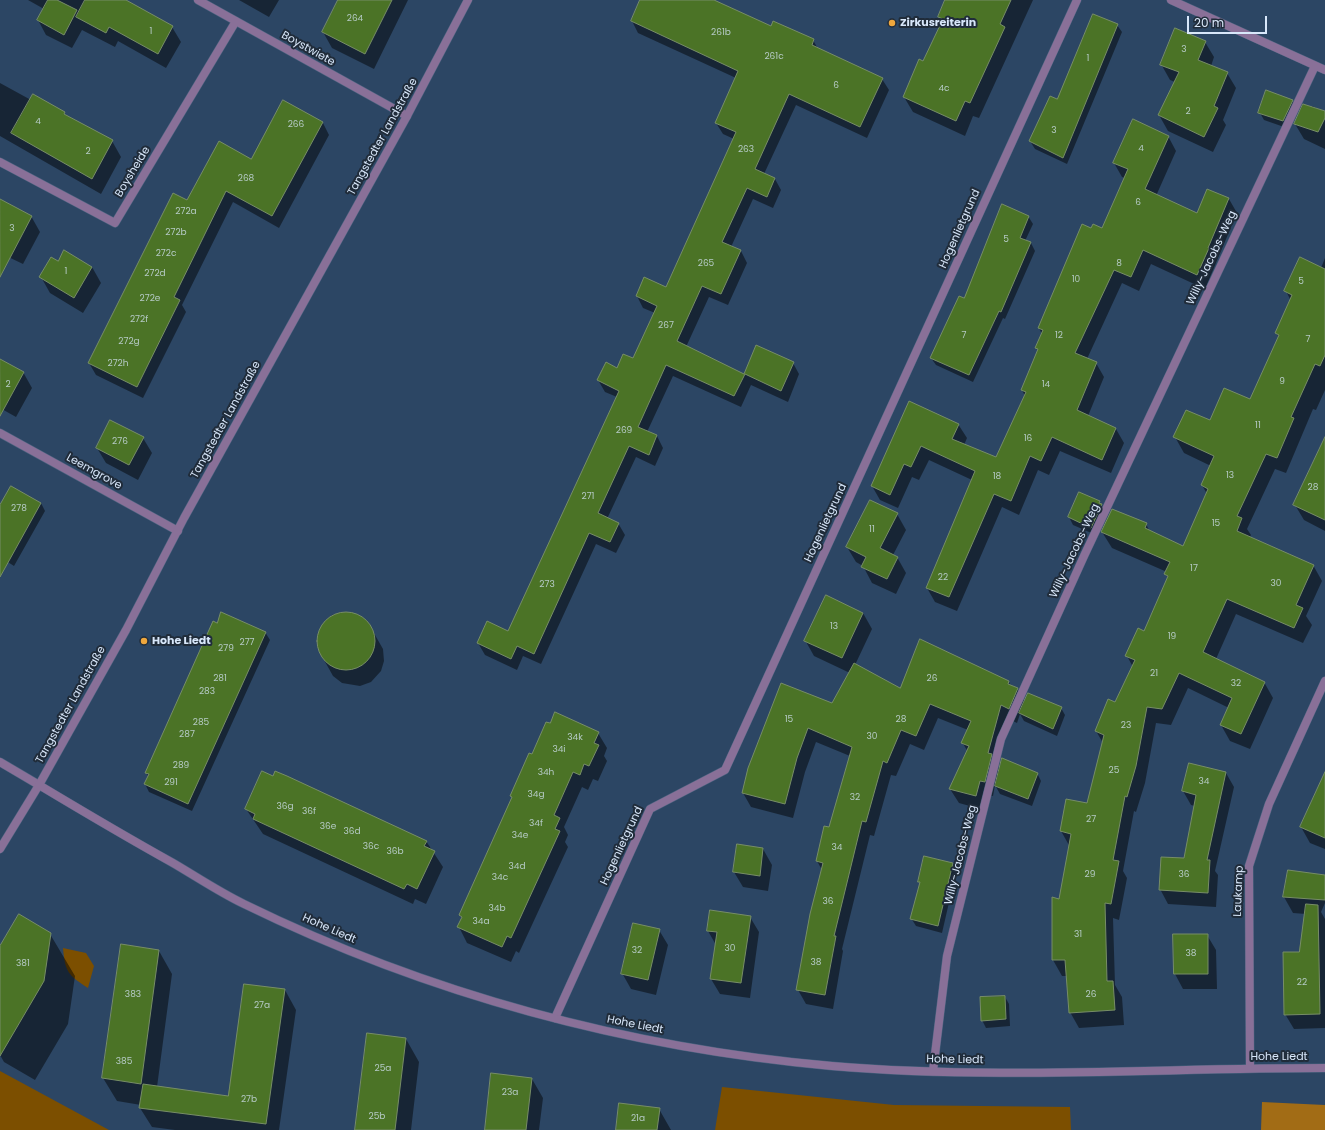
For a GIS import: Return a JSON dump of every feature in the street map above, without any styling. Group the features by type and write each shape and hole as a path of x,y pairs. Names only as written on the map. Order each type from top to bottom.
{"street":[{"name":"Boystwiete","path":"198,0 407,116"},
{"name":"Tangstedter Landstraße","path":"0,849 39,785 126,630 178,531 407,116 468,0"},
{"name":"Hogenlietgrund","path":"555,1018 650,809 725,770 1077,0"},
{"path":"1171,0 1325,70"},
{"name":"Boysheide","path":"0,162 115,223 236,21"},
{"name":"Willy-Jacobs-Weg","path":"932,1071 947,956 1001,739 1084,556 1315,66"},
{"name":"Leemgrove","path":"0,433 178,531"},
{"name":"Laukamp","path":"1250,1068 1249,866 1269,804 1325,681"},
{"name":"Hohe Liedt","path":"0,762 242,903 397,970 487,999 612,1033 734,1054 833,1066 932,1071 1107,1073 1250,1068 1325,1068"}],"shaded area":[{"path":"63,948 86,953 94,966 88,988 76,980 69,972 65,963"},
{"path":"0,1071 109,1130 0,1130"},
{"path":"722,1087 894,1105 1070,1107 1071,1130 715,1130"},
{"path":"1262,1102 1325,1105 1325,1130 1261,1130"}],"building":[{"path":"48,0 57,0 77,10 64,35 37,20"},
{"path":"85,0 126,0 173,26 158,54 109,27 106,33 76,17"},
{"path":"338,0 392,0 365,54 322,32"},
{"path":"640,0 714,0 771,26 773,21 814,39 812,45 883,78 860,127 789,94 755,169 775,178 767,197 747,188 722,242 741,250 721,294 702,286 677,341 744,374 756,345 794,362 781,391 745,374 734,396 666,365 638,427 657,435 649,455 629,446 598,513 619,523 610,542 589,533 534,654 517,646 511,659 477,643 487,621 508,631 619,391 597,380 606,362 617,368 623,354 633,358 657,306 636,296 644,277 666,287 736,132 715,123 738,71 631,21"},
{"path":"945,0 1011,0 1000,24 1005,27 970,103 965,101 956,121 903,97 919,59 923,61 943,19 938,17"},
{"path":"1093,14 1118,24 1063,158 1029,141 1050,96 1057,99"},
{"path":"1175,28 1206,41 1198,60 1228,72 1214,106 1218,108 1204,137 1158,115 1179,72 1160,65"},
{"path":"1266,90 1293,100 1283,121 1258,113"},
{"path":"33,94 65,112 64,114 113,140 92,179 11,133"},
{"path":"283,100 323,122 272,216 226,191 174,297 180,300 137,387 88,363 173,193 187,200 219,141 251,159"},
{"path":"1303,104 1325,111 1325,118 1318,132 1294,124"},
{"path":"1133,119 1169,136 1145,189 1197,213 1207,189 1229,198 1209,248 1197,275 1143,250 1131,277 1114,270 1075,353 1097,362 1077,410 1116,428 1102,460 1052,437 1041,461 1030,456 1011,501 994,494 949,597 926,588 975,471 921,446 911,467 904,464 890,495 871,486 909,401 959,424 952,439 996,457 1026,392 1021,390 1038,349 1035,348 1043,330 1038,328 1082,224 1091,228 1093,224 1102,228 1128,169 1113,163"},
{"path":"0,199 32,216 0,277"},
{"path":"1002,204 1029,216 1020,238 1031,242 1001,312 999,311 969,375 930,358 959,296 964,298"},
{"path":"64,250 92,267 74,298 39,277 51,257 58,261"},
{"path":"1300,257 1325,269 1325,355 1320,366 1315,364 1291,417 1294,418 1277,458 1266,454 1237,516 1242,518 1237,531 1314,565 1296,605 1303,608 1294,628 1227,599 1203,652 1265,682 1241,734 1220,725 1232,698 1179,673 1162,709 1147,707 1136,766 1127,797 1125,796 1113,860 1119,861 1111,904 1105,903 1107,981 1113,981 1115,1010 1069,1013 1065,960 1052,960 1052,897 1059,899 1071,834 1060,831 1066,799 1087,803 1104,735 1095,731 1108,699 1115,702 1135,660 1125,656 1138,628 1144,631 1168,576 1164,574 1170,562 1101,532 1112,509 1147,523 1145,528 1183,546 1208,489 1201,485 1214,456 1173,437 1186,410 1210,420 1224,388 1250,399 1279,335 1275,333 1292,295 1284,291"},
{"path":"0,359 24,372 0,416"},
{"path":"110,420 144,437 129,465 96,448"},
{"path":"1325,437 1325,520 1293,505"},
{"path":"11,486 41,503 0,577 0,505"},
{"path":"1079,492 1100,501 1099,503 1102,504 1091,528 1068,517"},
{"path":"870,500 898,513 880,548 898,557 887,579 861,567 866,557 846,547"},
{"path":"826,595 863,613 842,658 804,641"},
{"path":"221,612 266,632 188,804 144,784 149,774 145,773 213,621 217,623"},
{"path":"340,612 352,612 367,620 375,635 375,647 367,662 352,670 340,670 325,662 317,647 317,635 325,620"},
{"path":"920,639 1009,681 1008,684 1018,688 1009,709 1001,705 988,753 992,754 985,782 980,781 976,796 949,789 969,746 961,743 971,721 930,704 916,736 901,730 887,763 883,761 866,822 862,821 834,936 836,936 825,995 796,990 810,914 823,863 816,861 824,826 829,827 852,747 808,728 797,758 785,804 742,793 748,768 781,683 832,703 854,663 900,688"},
{"path":"1028,693 1062,707 1053,729 1019,713"},
{"path":"555,712 599,732 594,743 599,745 589,766 584,764 580,775 573,772 554,815 560,818 555,829 560,831 511,938 507,936 502,947 457,927 462,917 459,915 512,797 510,796 529,753 532,754 546,722 550,723"},
{"path":"1002,758 1038,773 1028,799 995,786"},
{"path":"1189,763 1226,772 1207,860 1210,860 1208,893 1159,890 1161,857 1184,858 1196,795 1182,791"},
{"path":"262,771 273,776 275,771 287,776 427,841 424,846 435,851 417,889 407,884 404,889 253,819 255,814 245,809"},
{"path":"1325,772 1325,838 1300,827"},
{"path":"737,844 763,848 760,876 733,872"},
{"path":"924,856 953,863 938,926 910,919 920,882 918,882"},
{"path":"1288,870 1325,875 1325,900 1283,897"},
{"path":"1306,904 1318,905 1320,1014 1284,1015 1283,952 1299,952"},
{"path":"710,910 751,916 741,983 710,979 717,932 707,931"},
{"path":"19,914 51,933 44,981 0,1056 0,946"},
{"path":"633,923 660,929 648,980 621,974"},
{"path":"1173,934 1208,934 1208,974 1174,974"},
{"path":"121,944 159,950 141,1084 102,1078"},
{"path":"244,984 285,989 266,1124 139,1108 143,1084 228,1096"},
{"path":"1005,996 1006,1019 981,1021 980,997"},
{"path":"367,1033 406,1038 395,1130 355,1130"},
{"path":"491,1073 532,1078 526,1130 485,1130"},
{"path":"619,1103 660,1108 657,1130 616,1130"}],"place":[{"name":"Zirkusreiterin","path":"892,23"},
{"name":"Hohe Liedt","path":"144,641"}]}
